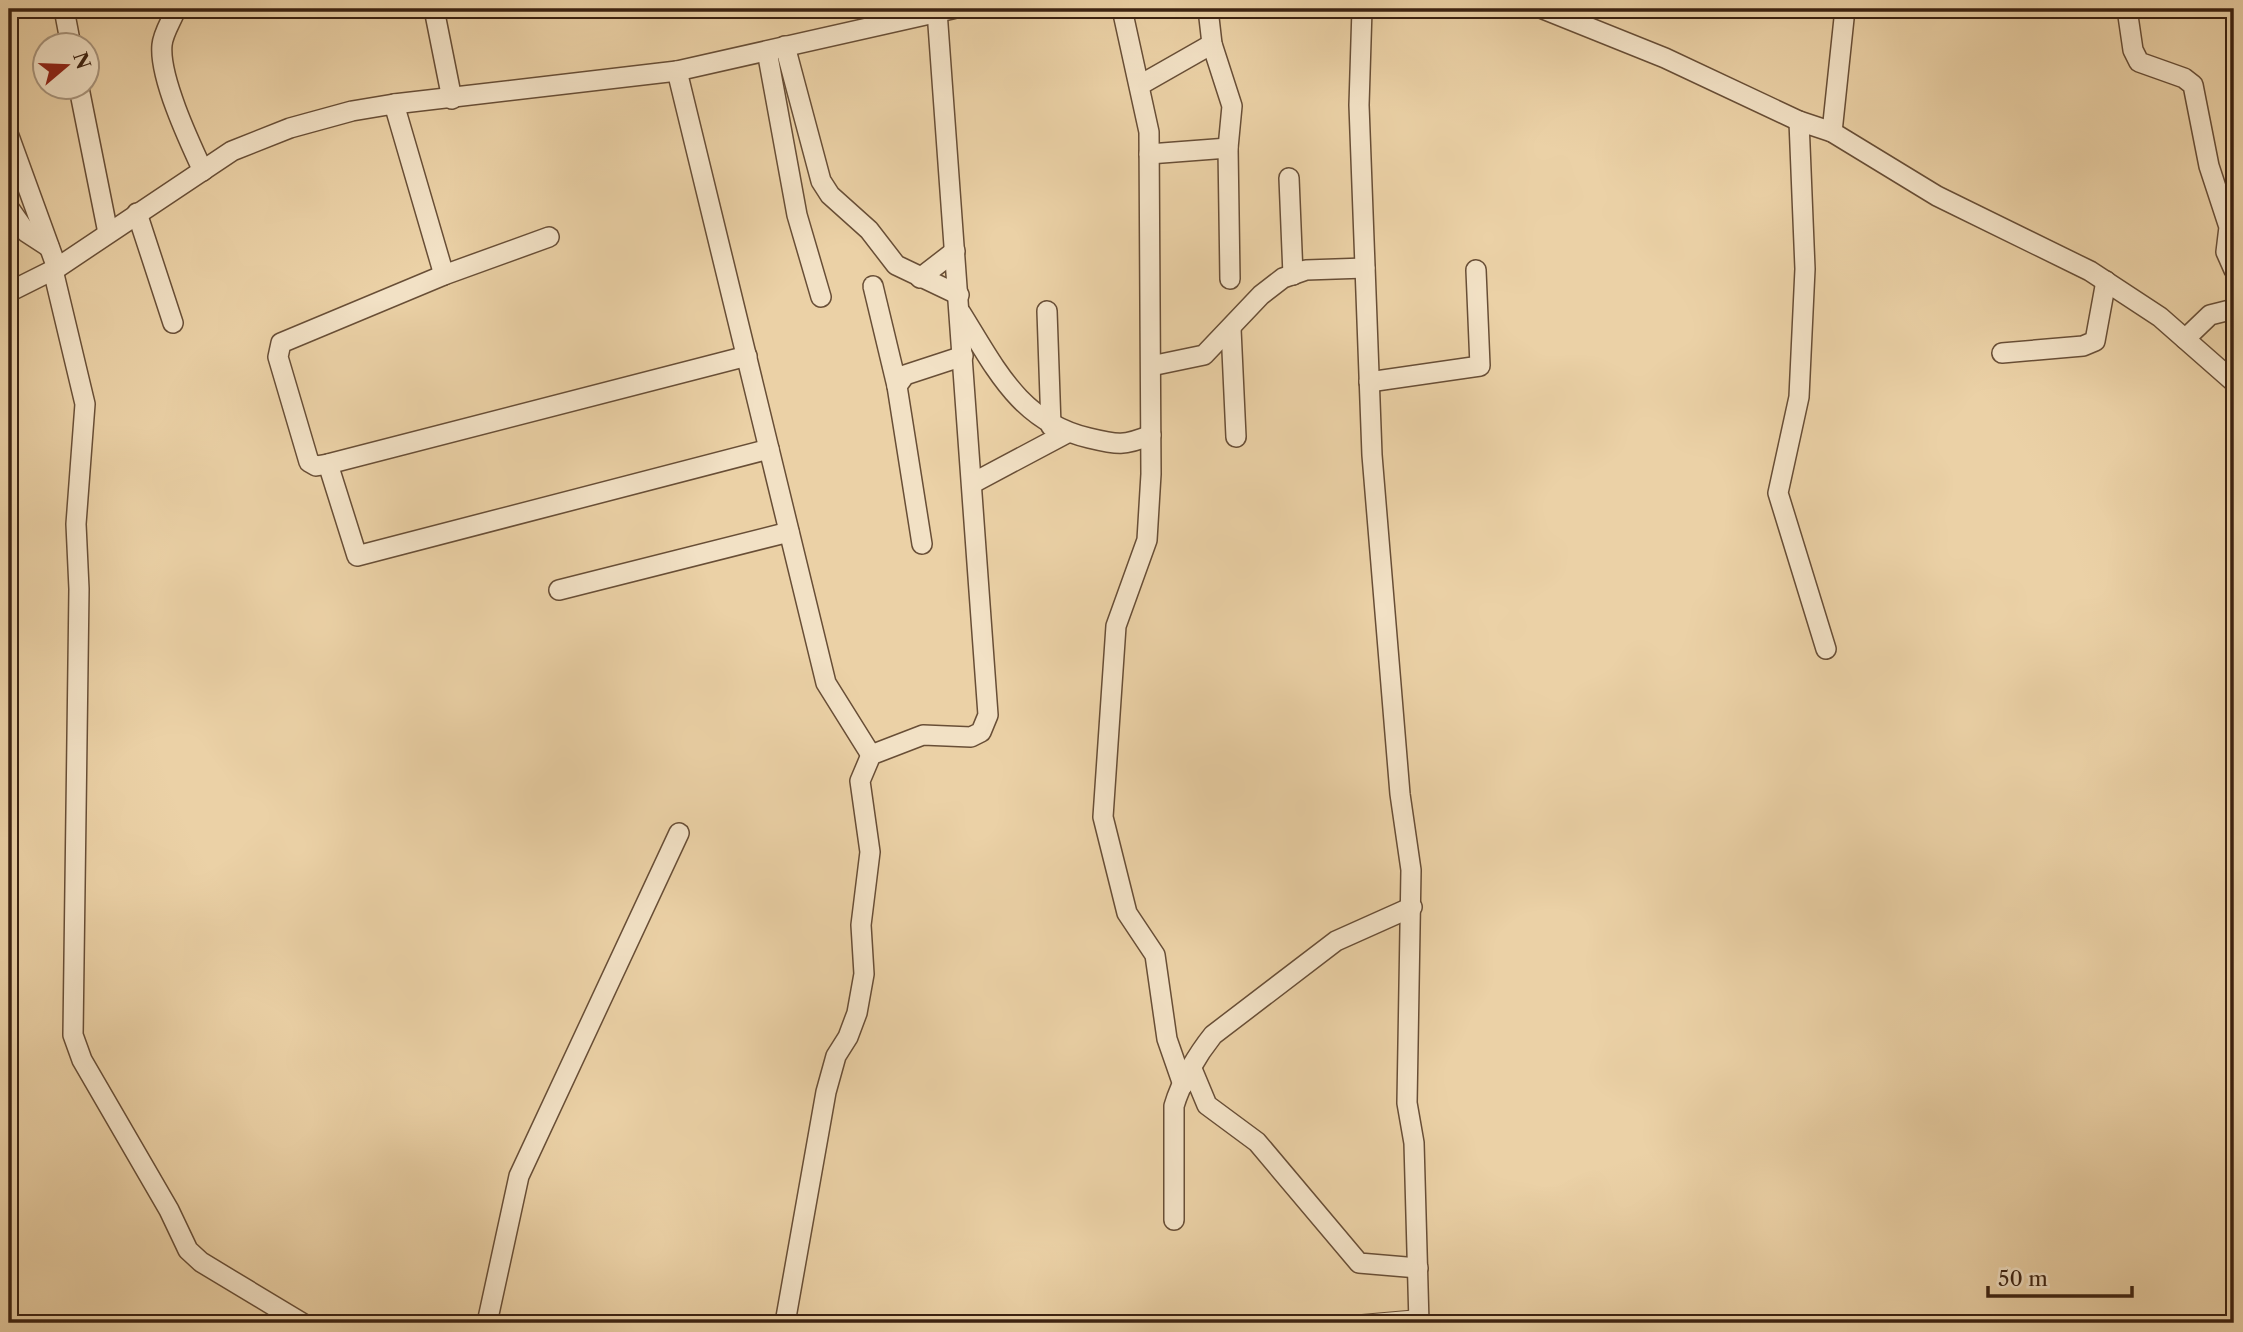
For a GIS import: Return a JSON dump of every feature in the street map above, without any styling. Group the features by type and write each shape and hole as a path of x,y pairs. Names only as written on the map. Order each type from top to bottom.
{"street":[{"path":"64,9 68,32"},
{"path":"176,9 163,41 163,56 178,116 203,171"},
{"path":"434,9 452,99"},
{"path":"1122,9 1140,85 1149,154 1152,474 1147,540 1116,626 1103,817 1127,913 1155,955 1167,1039 1187,1077 1207,1105 1257,1142 1356,1261 1363,1265 1418,1268"},
{"path":"1208,9 1212,44 1232,106 1228,148 1230,279"},
{"path":"1362,9 1359,105 1372,455 1400,794 1411,870 1407,1090 1414,1143 1419,1319"},
{"path":"1544,9 1665,58 1799,121 1832,132 1937,196 2106,281 2160,317 2234,382"},
{"path":"1832,132 1845,9"},
{"path":"2127,9 2133,50 2139,62 2184,78 2193,85 2209,166 2229,227 2226,252 2234,270"},
{"path":"9,292 55,269 136,212 232,151 290,128 352,111 394,104 677,71 944,10 955,251 988,715 986,725 971,737 923,735 871,755 860,781 870,852 861,925 864,974 857,1013 848,1037 836,1056 826,1092 785,1323"},
{"path":"1140,85 1212,44"},
{"path":"776,48 821,181 830,195 869,230 896,265 920,278 939,282 959,303 1002,379 1023,404 1059,429 1124,446 1152,474"},
{"path":"776,48 797,215 821,297"},
{"path":"677,71 827,683 871,755"},
{"path":"82,102 108,233"},
{"path":"394,104 444,275"},
{"path":"1799,121 1805,269 1799,397 1778,493 1826,649"},
{"path":"9,136 49,247 85,404 76,524 79,589 73,1034 82,1060 169,1210 188,1250 201,1262 302,1323"},
{"path":"1149,154 1228,148"},
{"path":"1289,178 1293,275"},
{"path":"9,208 26,232 49,247"},
{"path":"136,212 173,323"},
{"path":"549,237 444,275 281,343 278,357 309,462 316,466 328,464 747,356"},
{"path":"920,278 955,251"},
{"path":"1151,366 1204,355 1261,295 1283,278 1306,270 1365,268"},
{"path":"1369,382 1480,366 1476,270"},
{"path":"2002,353 2083,346 2095,341 2106,281"},
{"path":"873,286 897,386 922,544"},
{"path":"2185,339 2210,316 2234,309"},
{"path":"1047,311 1059,429"},
{"path":"1231,329 1236,437"},
{"path":"897,386 905,375 963,356"},
{"path":"973,483 1059,429"},
{"path":"1124,446 1151,435"},
{"path":"328,464 357,556 769,449"},
{"path":"559,590 789,532"},
{"path":"487,1323 519,1176 679,833"},
{"path":"1174,1220 1174,1106 1187,1077 1213,1035 1336,941 1412,907"}],"lane":[{"path":"1354,1323 1419,1319"}]}
